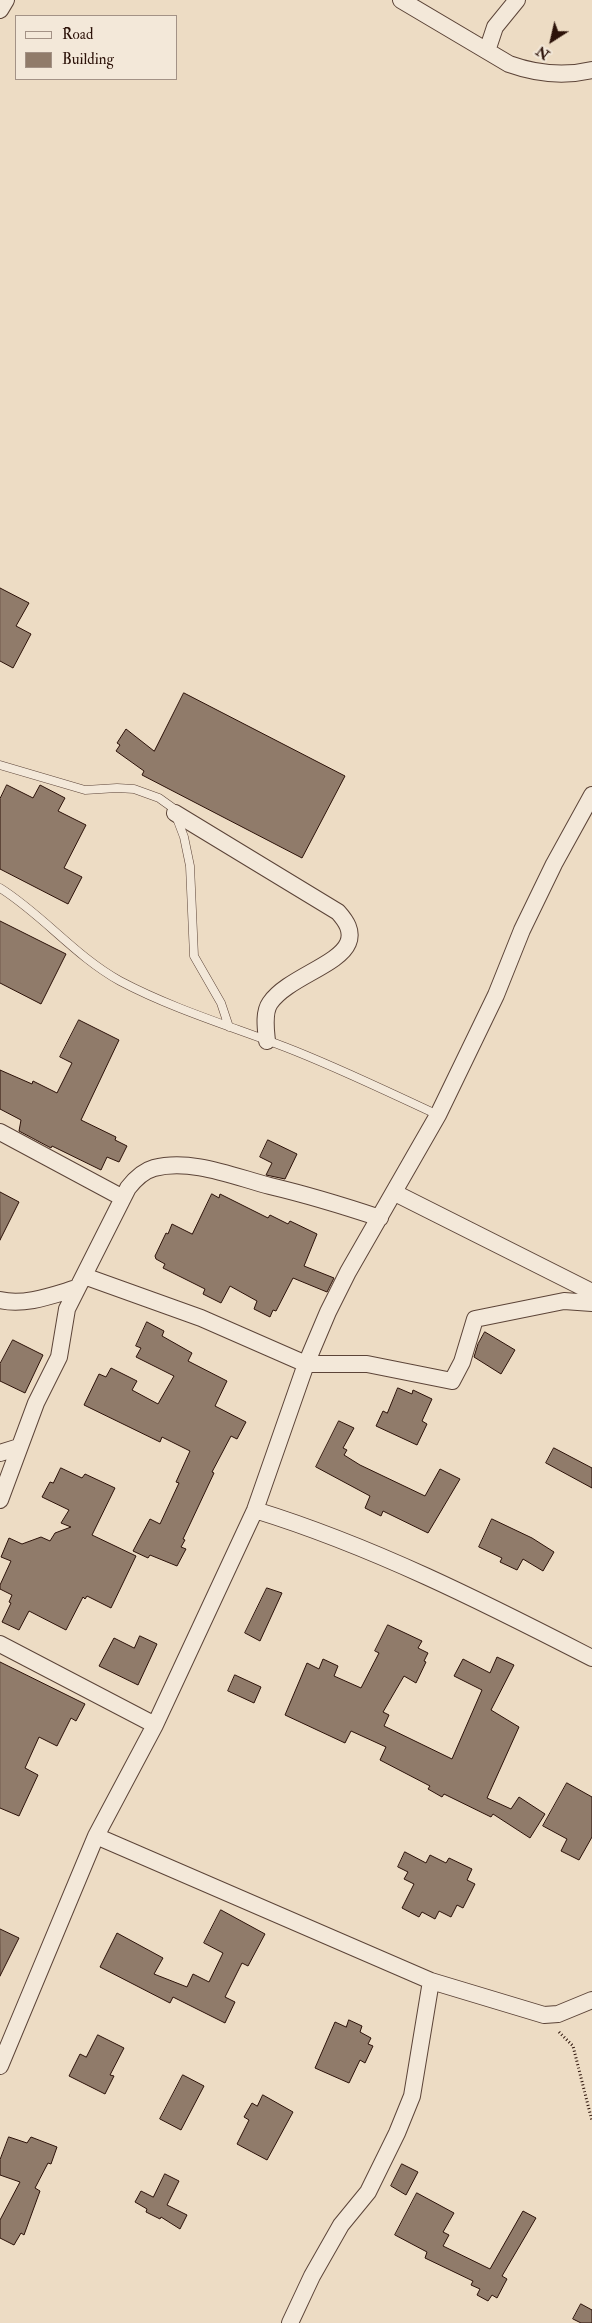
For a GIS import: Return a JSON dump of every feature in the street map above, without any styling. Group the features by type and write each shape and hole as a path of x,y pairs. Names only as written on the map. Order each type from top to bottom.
{"street":[{"path":"0,10 6,0"},
{"path":"401,0 509,64 528,71 556,75 592,70"},
{"path":"487,51 495,27 517,0"},
{"path":"0,2066 96,1836 155,1725 255,1510 306,1364 328,1312 348,1272 438,1115 496,995 522,930 554,864 592,795"},
{"path":"175,813 338,912 348,923 349,942 341,954 291,982 269,1004 265,1023 267,1041"},
{"path":"0,1132 123,1198"},
{"path":"0,1500 36,1403 59,1358 67,1309 123,1198 133,1182 146,1170 166,1166 186,1166 302,1194 380,1218"},
{"path":"395,1193 592,1292"},
{"path":"0,1300 18,1302 34,1300 80,1282 201,1318 306,1364 367,1364 452,1381 462,1362 475,1319 564,1301 592,1303"},
{"path":"0,1453 19,1447"},
{"path":"255,1510 336,1537 400,1565 592,1658"},
{"path":"0,1644 155,1725"},
{"path":"96,1836 431,1981 544,2015 558,2014 592,2000"},
{"path":"290,2323 312,2276 342,2225 368,2192 398,2133 412,2096 431,1981"}],"lane":[{"path":"0,764 84,790 126,788 141,791 165,802 173,808 190,866 194,956 221,1003 229,1027"},
{"path":"0,888 52,927 89,960 120,981 185,1012 318,1060 438,1115"}],"path":[{"path":"544,2015 573,2046 592,2121"}],"building":[{"path":"0,588 29,603 16,626 31,634 13,668 0,661"},
{"path":"184,693 345,776 302,858 142,775 144,771 116,751 120,745 117,743 126,729 154,751"},
{"path":"7,785 33,798 40,785 65,798 58,811 86,825 64,868 82,877 68,904 0,869 0,799"},
{"path":"0,921 66,954 41,1004 0,983"},
{"path":"79,1020 119,1040 81,1120 116,1137 115,1140 127,1146 119,1162 107,1157 101,1170 52,1146 51,1148 19,1131 21,1120 0,1109 0,1070 32,1084 33,1081 57,1093 72,1063 60,1057"},
{"path":"268,1140 297,1154 285,1179 266,1175 272,1163 260,1157"},
{"path":"0,1192 19,1202 0,1240"},
{"path":"212,1194 219,1198 220,1194 268,1218 270,1215 288,1224 290,1221 317,1234 304,1266 334,1278 327,1292 293,1278 276,1311 273,1310 270,1317 254,1309 257,1301 230,1286 221,1303 203,1294 205,1289 163,1268 165,1264 156,1259 155,1256 166,1233 168,1234 172,1224 192,1234"},
{"path":"147,1322 164,1331 162,1336 192,1353 188,1361 227,1381 215,1406 246,1422 237,1439 231,1436 212,1472 214,1473 183,1539 185,1540 181,1547 186,1549 177,1566 150,1555 148,1558 133,1551 150,1519 160,1524 179,1483 176,1482 190,1451 162,1437 160,1442 84,1405 99,1374 106,1377 111,1368 137,1381 132,1390 158,1404 174,1376 136,1357 141,1348 136,1346"},
{"path":"485,1332 515,1350 501,1374 474,1357 478,1344"},
{"path":"13,1340 43,1355 25,1393 0,1381 0,1364"},
{"path":"398,1388 412,1394 413,1390 432,1399 422,1421 427,1424 417,1445 376,1426 383,1411 387,1413"},
{"path":"339,1421 354,1428 343,1448 347,1450 344,1455 360,1465 425,1496 440,1469 460,1479 428,1533 383,1511 381,1516 365,1508 370,1496 316,1467"},
{"path":"554,1448 592,1468 592,1488 546,1463"},
{"path":"61,1468 82,1478 85,1474 115,1488 92,1535 136,1556 111,1608 87,1596 85,1599 83,1597 66,1630 29,1611 19,1630 2,1622 11,1603 9,1602 12,1595 0,1589 11,1561 1,1557 9,1538 22,1544 41,1537 50,1541 55,1533 71,1527 61,1523 69,1510 42,1497 50,1482 53,1483"},
{"path":"492,1519 532,1538 554,1552 543,1571 523,1559 517,1570 500,1562 502,1558 479,1547"},
{"path":"267,1588 282,1593 260,1641 245,1633"},
{"path":"388,1625 422,1641 418,1648 428,1653 416,1683 404,1676 383,1712 389,1715 384,1726 452,1759 482,1690 454,1676 463,1659 490,1673 497,1657 514,1665 491,1710 519,1727 487,1798 511,1809 519,1797 545,1814 530,1838 493,1814 491,1817 444,1794 442,1797 428,1789 430,1786 380,1760 386,1747 351,1731 345,1743 285,1715 307,1663 319,1669 323,1659 338,1666 334,1676 361,1688 379,1653 375,1651"},
{"path":"140,1636 157,1644 138,1685 99,1666 114,1638 134,1648"},
{"path":"0,1662 85,1704 76,1721 71,1718 57,1746 39,1737 25,1768 38,1775 19,1816 0,1808"},
{"path":"235,1675 261,1687 254,1703 228,1691"},
{"path":"567,1783 592,1797 592,1837 579,1860 561,1851 567,1839 543,1826"},
{"path":"405,1852 426,1863 430,1855 446,1863 449,1858 472,1869 467,1880 475,1884 463,1908 457,1905 451,1917 439,1911 435,1919 422,1912 419,1917 402,1908 414,1884 404,1879 408,1872 398,1867"},
{"path":"221,1910 265,1934 248,1966 242,1963 225,1997 235,2002 225,2023 173,1997 170,2003 100,1967 117,1933 163,1958 154,1974 187,1987 193,1974 209,1982 223,1953 204,1943"},
{"path":"0,1929 19,1938 0,1976"},
{"path":"349,2020 362,2026 360,2032 371,2038 368,2044 373,2046 365,2063 360,2060 349,2083 315,2068 335,2022 346,2027"},
{"path":"98,2035 124,2048 110,2075 114,2076 105,2094 69,2076 80,2054 86,2057"},
{"path":"183,2075 204,2086 181,2130 160,2119"},
{"path":"263,2095 293,2112 267,2160 237,2144 249,2120 244,2117 252,2103 257,2106"},
{"path":"9,2137 27,2143 31,2137 57,2147 51,2164 48,2163 35,2188 40,2191 24,2235 21,2233 14,2245 0,2238 0,2220 20,2182 0,2175 0,2160"},
{"path":"402,2164 418,2172 406,2195 391,2186"},
{"path":"165,2174 179,2181 167,2205 187,2215 180,2229 161,2217 160,2219 146,2212 147,2209 135,2202 141,2191 153,2197"},
{"path":"417,2193 454,2213 443,2232 449,2235 443,2246 490,2269 523,2211 536,2218 502,2276 507,2279 497,2298 492,2295 488,2301 477,2295 480,2289 471,2285 473,2281 425,2258 427,2252 395,2235"},
{"path":"581,2304 592,2310 592,2323 581,2323 573,2319"}]}
